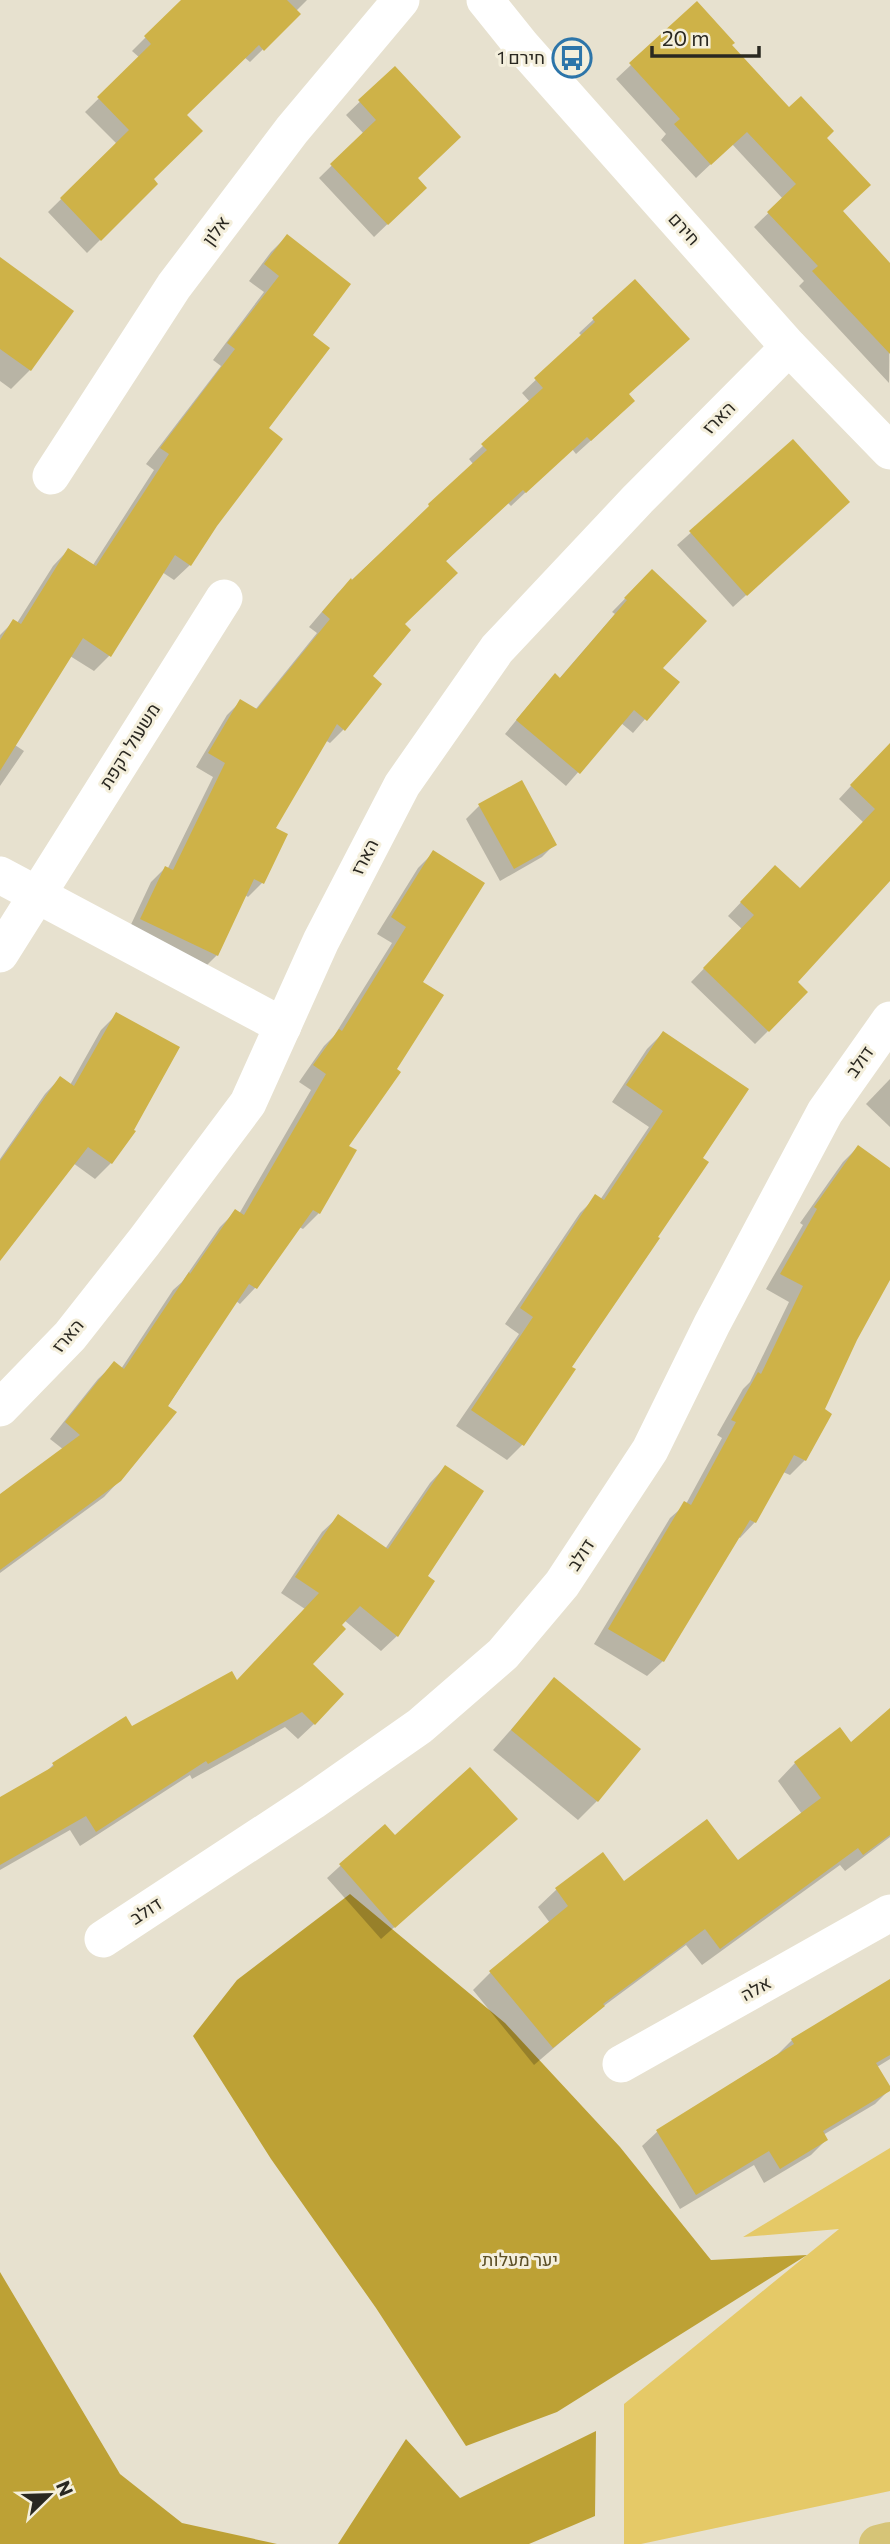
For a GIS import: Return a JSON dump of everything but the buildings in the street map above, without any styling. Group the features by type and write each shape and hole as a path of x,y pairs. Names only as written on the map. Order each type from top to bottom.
{"main road":[{"path":"878,2544 890,2541"}],"street":[{"name":"אלון","path":"51,476 174,286 292,130 401,0"},
{"name":"חירם","path":"485,0 522,46 789,347 890,451"},
{"name":"הארז","path":"0,1408 70,1336 248,1103 321,941 402,785 497,649 638,499 789,347"},
{"name":"משעול רקפת","path":"0,954 224,598"},
{"path":"0,876 282,1026"},
{"name":"דולב","path":"103,1939 313,1801 410,1733 503,1654 562,1584 650,1450 712,1324 825,1112 890,1020"},
{"name":"אלה","path":"621,2064 890,1913"}],"shaded area":[{"path":"890,2148 890,2491 641,2544 624,2544 624,2404 839,2229 743,2237"}],"green space":[{"name":"יער מעלות","path":"350,1894 505,2023 620,2147 711,2260 807,2255 557,2412 466,2446 376,2308 271,2159 193,2036 237,1980"},
{"path":"0,2272 120,2474 182,2523 277,2544 0,2544"},
{"path":"596,2431 595,2516 529,2544 338,2544 406,2439 460,2498"}],"place":[{"name":"חירם 1","path":"572,58"}]}
